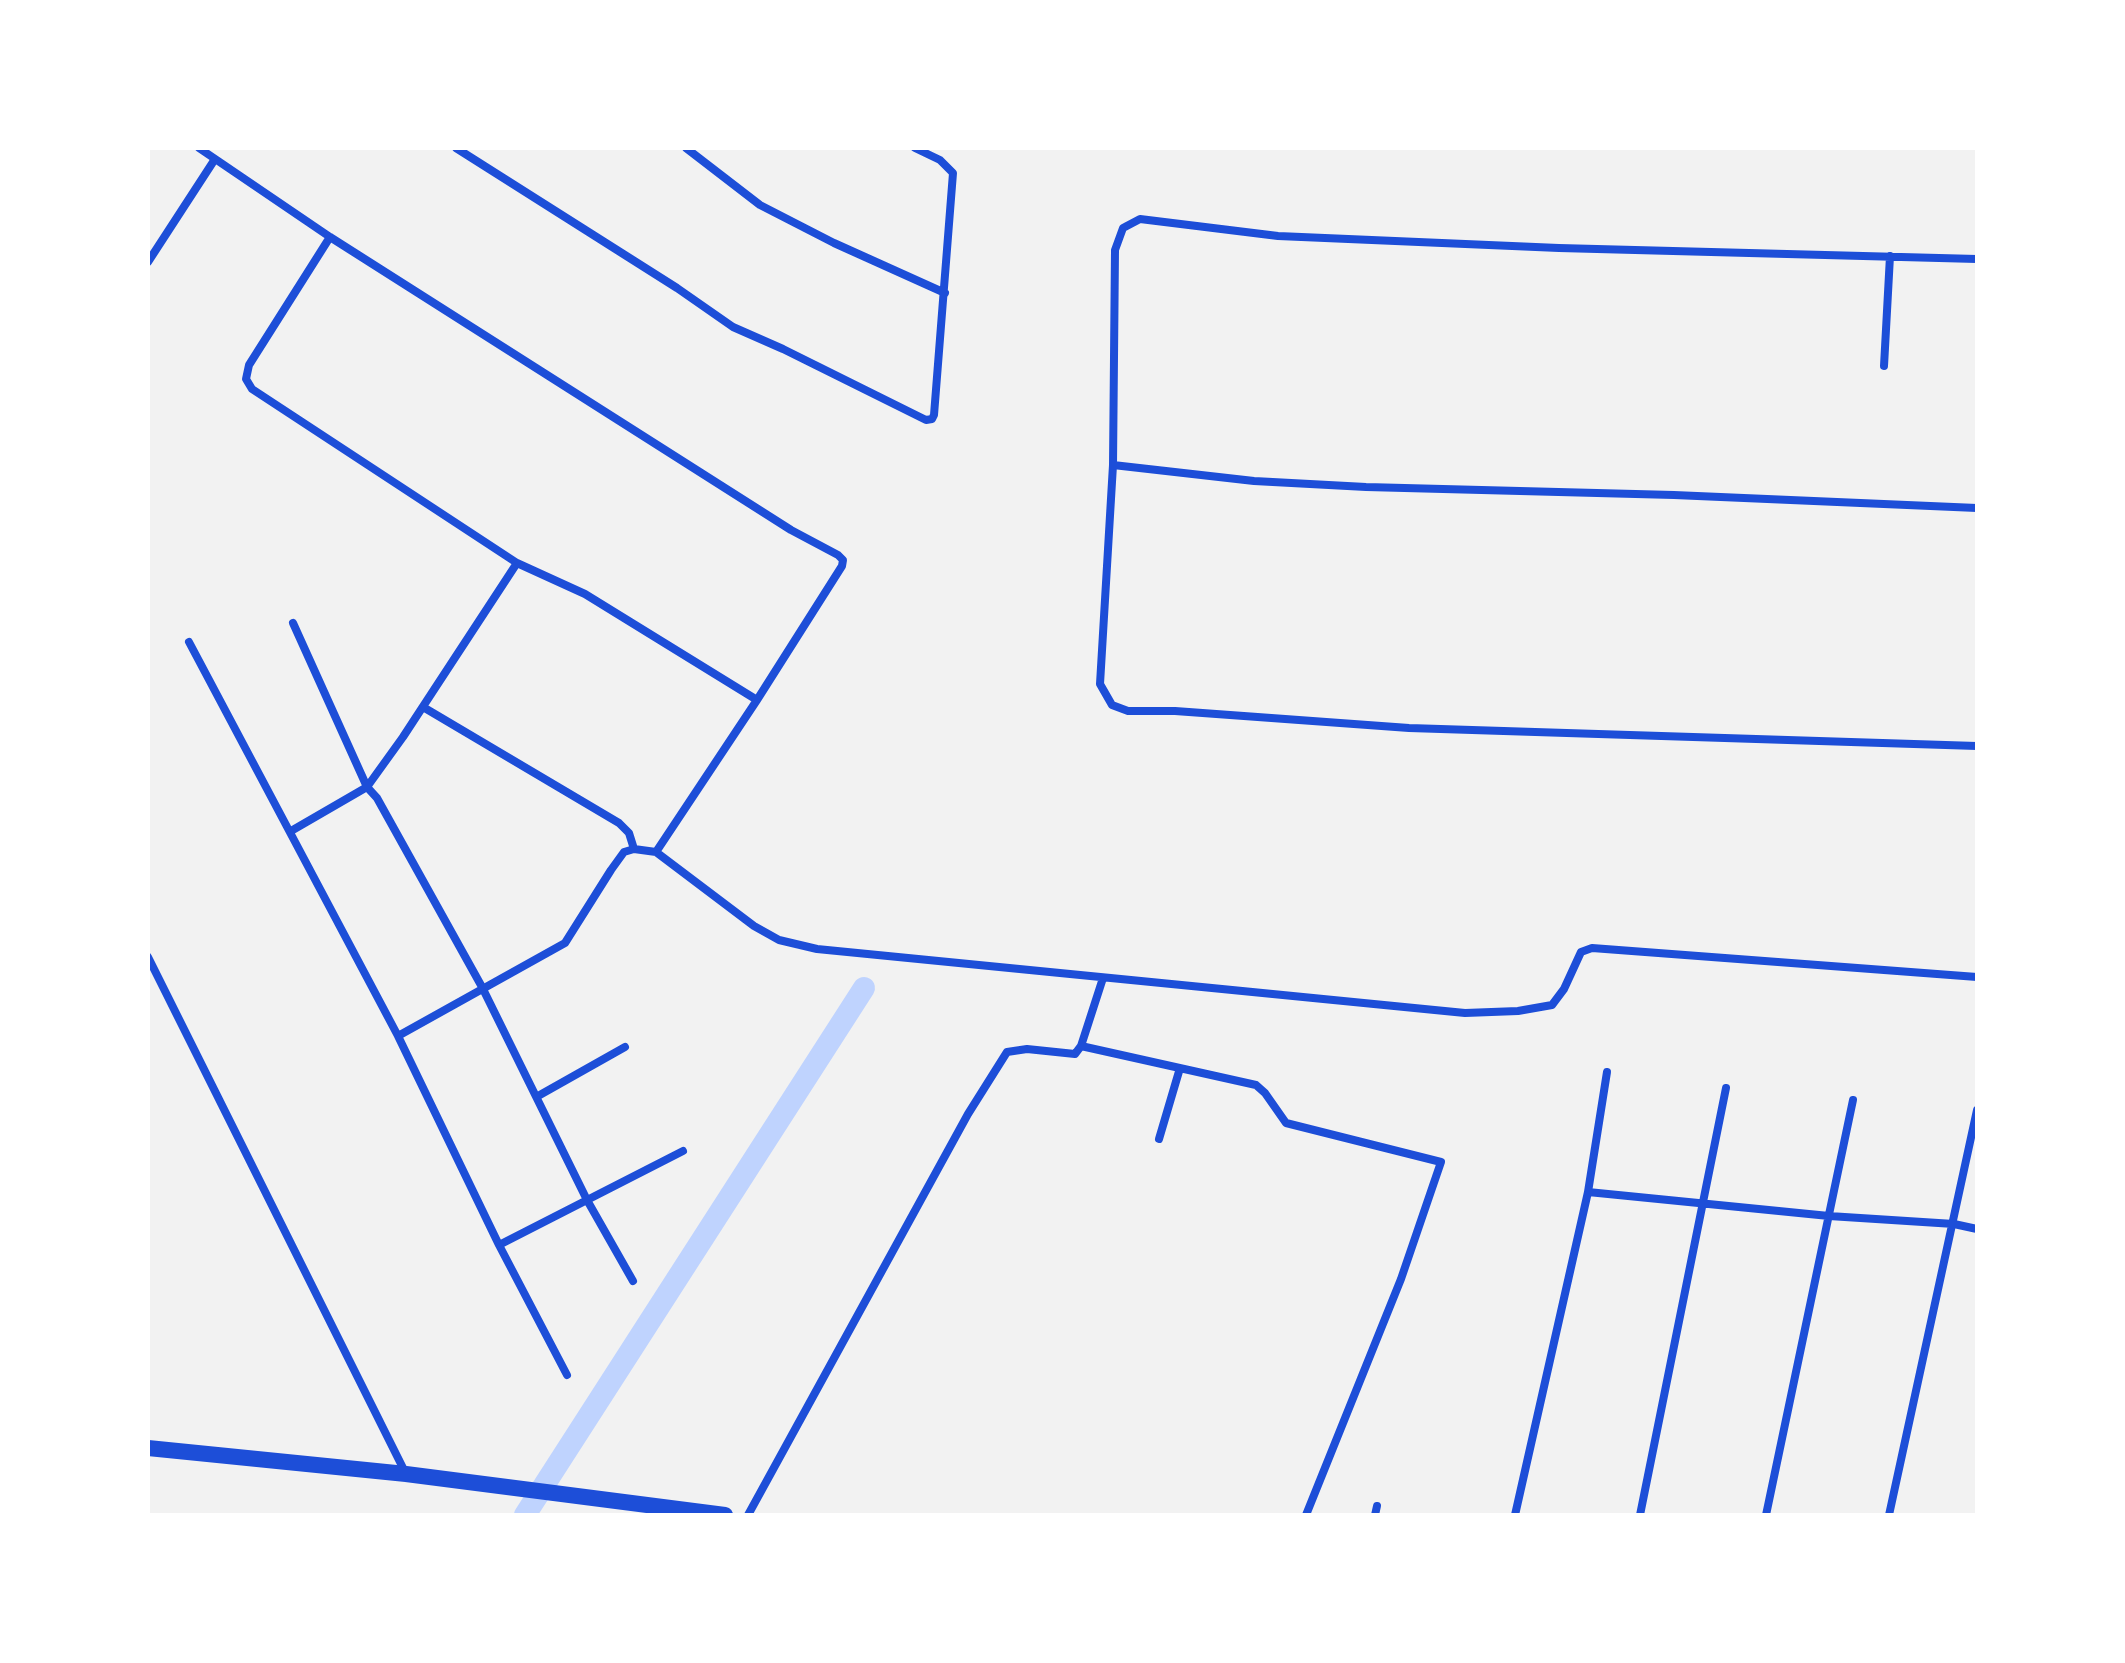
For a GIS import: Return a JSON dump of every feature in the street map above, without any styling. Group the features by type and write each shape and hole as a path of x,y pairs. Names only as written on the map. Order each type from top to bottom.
{"main road":[{"path":"148,1448 406,1474 725,1515"}],"street":[{"path":"199,148 330,237 843,560 757,700 656,852"},
{"path":"456,148 733,327 926,420 934,415 953,173 940,160 915,148"},
{"path":"686,148 760,205 834,243 945,293"},
{"path":"148,262 215,159"},
{"path":"1977,259 1559,248 1278,236 1140,219 1123,228 1115,250 1113,465 1100,684 1112,705 1128,711 1175,711 1409,728 1977,746"},
{"path":"330,237 249,365 246,379 252,389 517,563 585,594 757,700"},
{"path":"1884,366 1890,256"},
{"path":"1113,465 1254,481 1366,487 1674,495 1977,508"},
{"path":"291,831 367,787 517,563"},
{"path":"293,623 367,787 377,798 482,987 587,1200 633,1281"},
{"path":"189,642 398,1036 499,1245 567,1375"},
{"path":"423,707 619,823 629,833 634,849"},
{"path":"398,1036 565,943 624,852 634,849 656,852 754,926 779,940 859,954 1465,1013 1518,1011 1552,1005 1564,989 1581,952 1592,948 1977,977"},
{"path":"148,957 406,1474"},
{"path":"748,1515 968,1114 1007,1052 1027,1049 1075,1054 1081,1046 1103,978"},
{"path":"1081,1046 1256,1085 1286,1123 1441,1162 1401,1279 1306,1515"},
{"path":"538,1096 625,1047"},
{"path":"1159,1139 1180,1068"},
{"path":"1515,1515 1588,1192 1607,1072"},
{"path":"1640,1515 1726,1088"},
{"path":"1766,1515 1853,1100"},
{"path":"1889,1515 1977,1110"},
{"path":"499,1245 683,1151"},
{"path":"1588,1192 1701,1205 1954,1224 1977,1229"}],"waterway":[{"path":"525,1515 864,988"}]}
